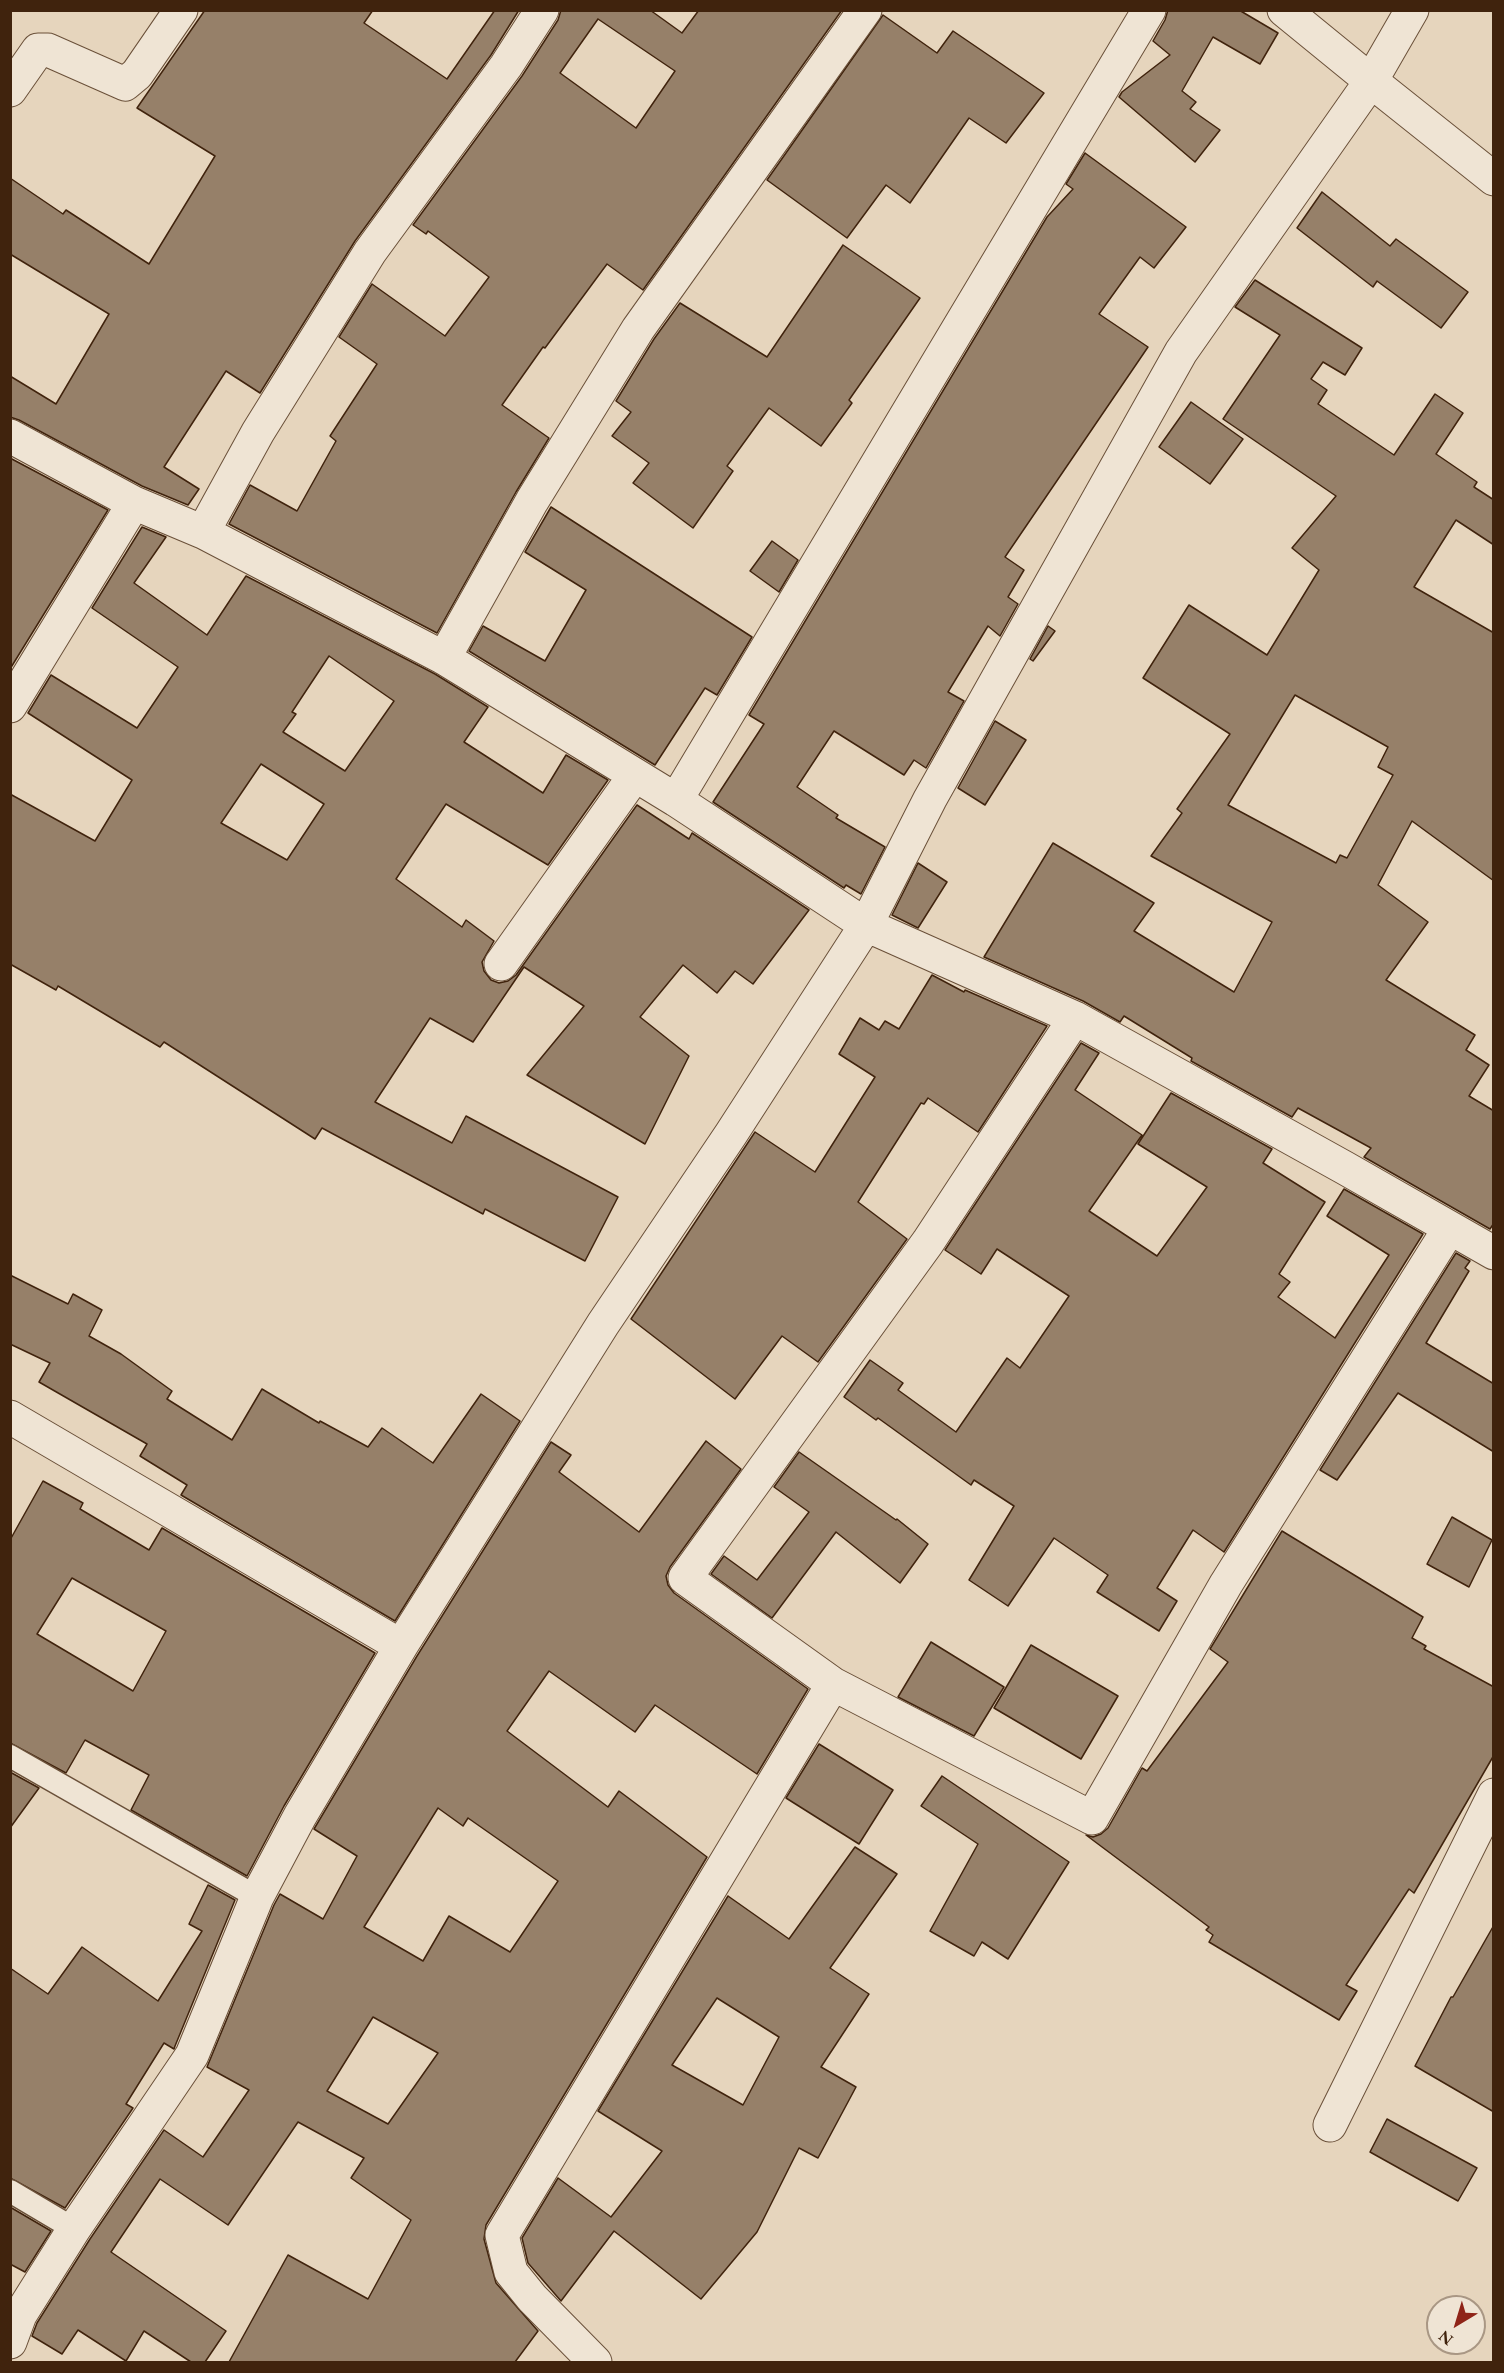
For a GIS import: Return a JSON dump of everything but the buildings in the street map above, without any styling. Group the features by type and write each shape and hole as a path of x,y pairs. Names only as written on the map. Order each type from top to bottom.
{"street":[{"path":"10,90 38,50 48,50 125,84 137,74 181,10"},
{"path":"203,532 258,432 370,252 506,66 542,10"},
{"path":"444,658 532,501 638,329 865,10"},
{"path":"675,800 1149,10"},
{"path":"1284,10 1494,179"},
{"path":"10,2342 20,2315 74,2229 192,2055 257,1897 300,1816 401,1646 603,1324 731,1134 866,925 930,799 1181,352 1371,81 1412,10"},
{"path":"10,436 135,503 203,532 444,658 675,800 866,925 1075,1018 1345,1168 1494,1254"},
{"path":"10,706 135,503"},
{"path":"501,964 636,776"},
{"path":"1075,1018 928,1242 685,1578 833,1684 1092,1818 1226,1584 1449,1228"},
{"path":"10,1417 401,1646"},
{"path":"595,2362 532,2298 511,2272 502,2235 833,1684"},
{"path":"1330,2125 1494,1795"}],"lane":[{"path":"10,1756 257,1897"},
{"path":"10,2191 74,2229"}]}
